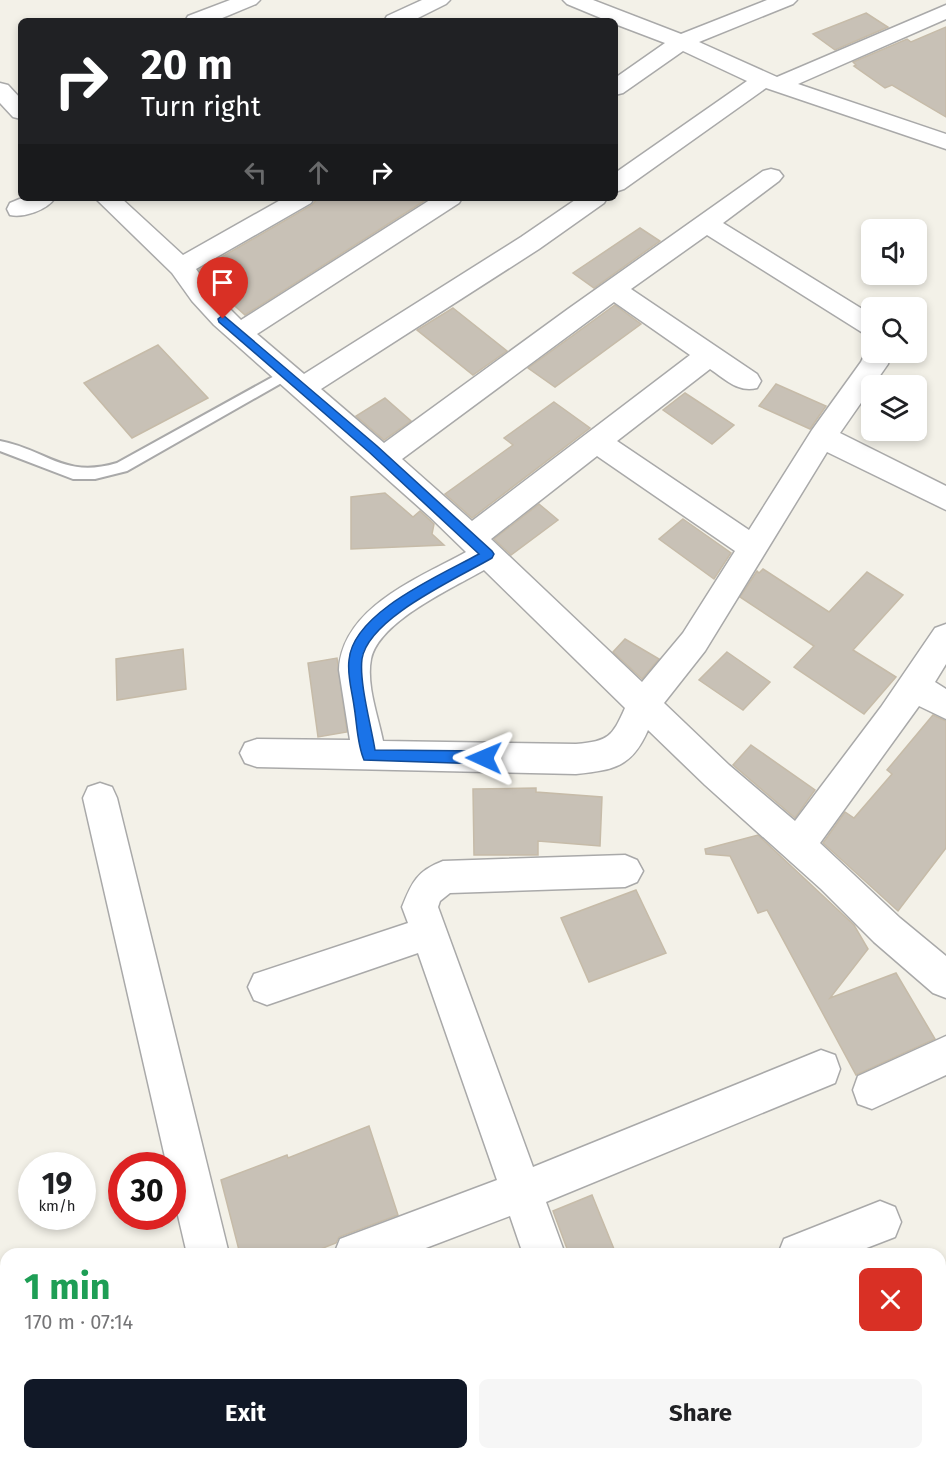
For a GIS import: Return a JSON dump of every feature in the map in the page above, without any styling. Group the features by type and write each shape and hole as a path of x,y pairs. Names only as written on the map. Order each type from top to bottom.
{"street":[{"path":"204,18 249,0"},
{"path":"401,18 439,0"},
{"path":"618,86 681,42 786,0"},
{"path":"594,8 681,42 771,83 946,142"},
{"path":"618,182 771,83 946,11"},
{"path":"384,458 771,176"},
{"path":"19,209 36,201"},
{"path":"110,201 181,267 223,319 384,458 479,546 643,705 834,877 886,930 946,980"},
{"path":"181,267 297,201"},
{"path":"240,333 446,201"},
{"path":"295,381 530,243 591,201"},
{"path":"706,224 861,320"},
{"path":"613,289 747,381"},
{"path":"369,756 356,679 355,659 361,641 375,623 479,546 597,442 709,355"},
{"path":"256,753 576,759 607,756 627,740 643,705 694,642 822,437 874,363"},
{"path":"822,437 946,499"},
{"path":"597,442 753,548"},
{"path":"797,845 867,756 915,687 946,637"},
{"path":"915,687 946,705"},
{"path":"100,798 207,1248"},
{"path":"541,1248 420,907 427,890 443,877 625,871"},
{"path":"267,987 428,933"},
{"path":"872,1090 946,1055"},
{"path":"372,1248 520,1192 821,1069"},
{"path":"814,1248 880,1222"}],"lane":[{"path":"0,446 64,472 86,476 105,473 122,467 295,381"}],"building":[{"path":"866,13 888,27 835,50 813,34"},
{"path":"946,27 946,117 892,85 885,88 854,66 856,65 853,62 907,39 911,42"},
{"path":"315,201 424,201 245,315 207,281 199,270"},
{"path":"640,228 660,241 594,288 573,273"},
{"path":"615,305 641,324 555,387 528,368"},
{"path":"453,308 507,351 473,375 417,330"},
{"path":"158,345 208,398 132,438 84,383"},
{"path":"776,384 826,406 810,429 759,406"},
{"path":"685,393 734,425 712,444 663,410"},
{"path":"385,398 411,421 384,440 356,416"},
{"path":"554,402 590,428 472,518 445,494 513,445 504,438"},
{"path":"385,493 413,517 420,511 434,524 432,534 444,545 351,549 351,497"},
{"path":"539,504 558,520 511,555 494,539"},
{"path":"683,519 731,553 714,579 659,539"},
{"path":"763,569 829,612 867,572 903,595 853,650 896,677 864,714 794,667 814,646 740,597 757,571 759,573"},
{"path":"625,639 659,659 642,679 613,652"},
{"path":"183,649 186,689 117,700 116,659"},
{"path":"727,652 770,682 743,710 699,680"},
{"path":"337,658 347,732 318,737 308,663"},
{"path":"933,715 946,721 946,848 898,911 823,843 845,812 854,818 892,774 887,770"},
{"path":"751,745 815,790 795,818 733,765"},
{"path":"536,788 536,792 602,797 600,846 538,841 538,855 474,855 473,789"},
{"path":"758,835 854,925 868,949 830,998 896,973 935,1039 856,1075 767,910 758,913 730,856 706,854 705,849"},
{"path":"636,890 666,953 589,982 561,918"},
{"path":"369,1126 398,1215 339,1237 336,1243 323,1248 238,1248 221,1180 287,1155 288,1158"},
{"path":"592,1195 614,1248 567,1248 553,1211"}],"route":[{"path":"223,319 373,449 488,554 390,611 375,623 361,641 355,659 356,679 369,756 484,758"}]}
